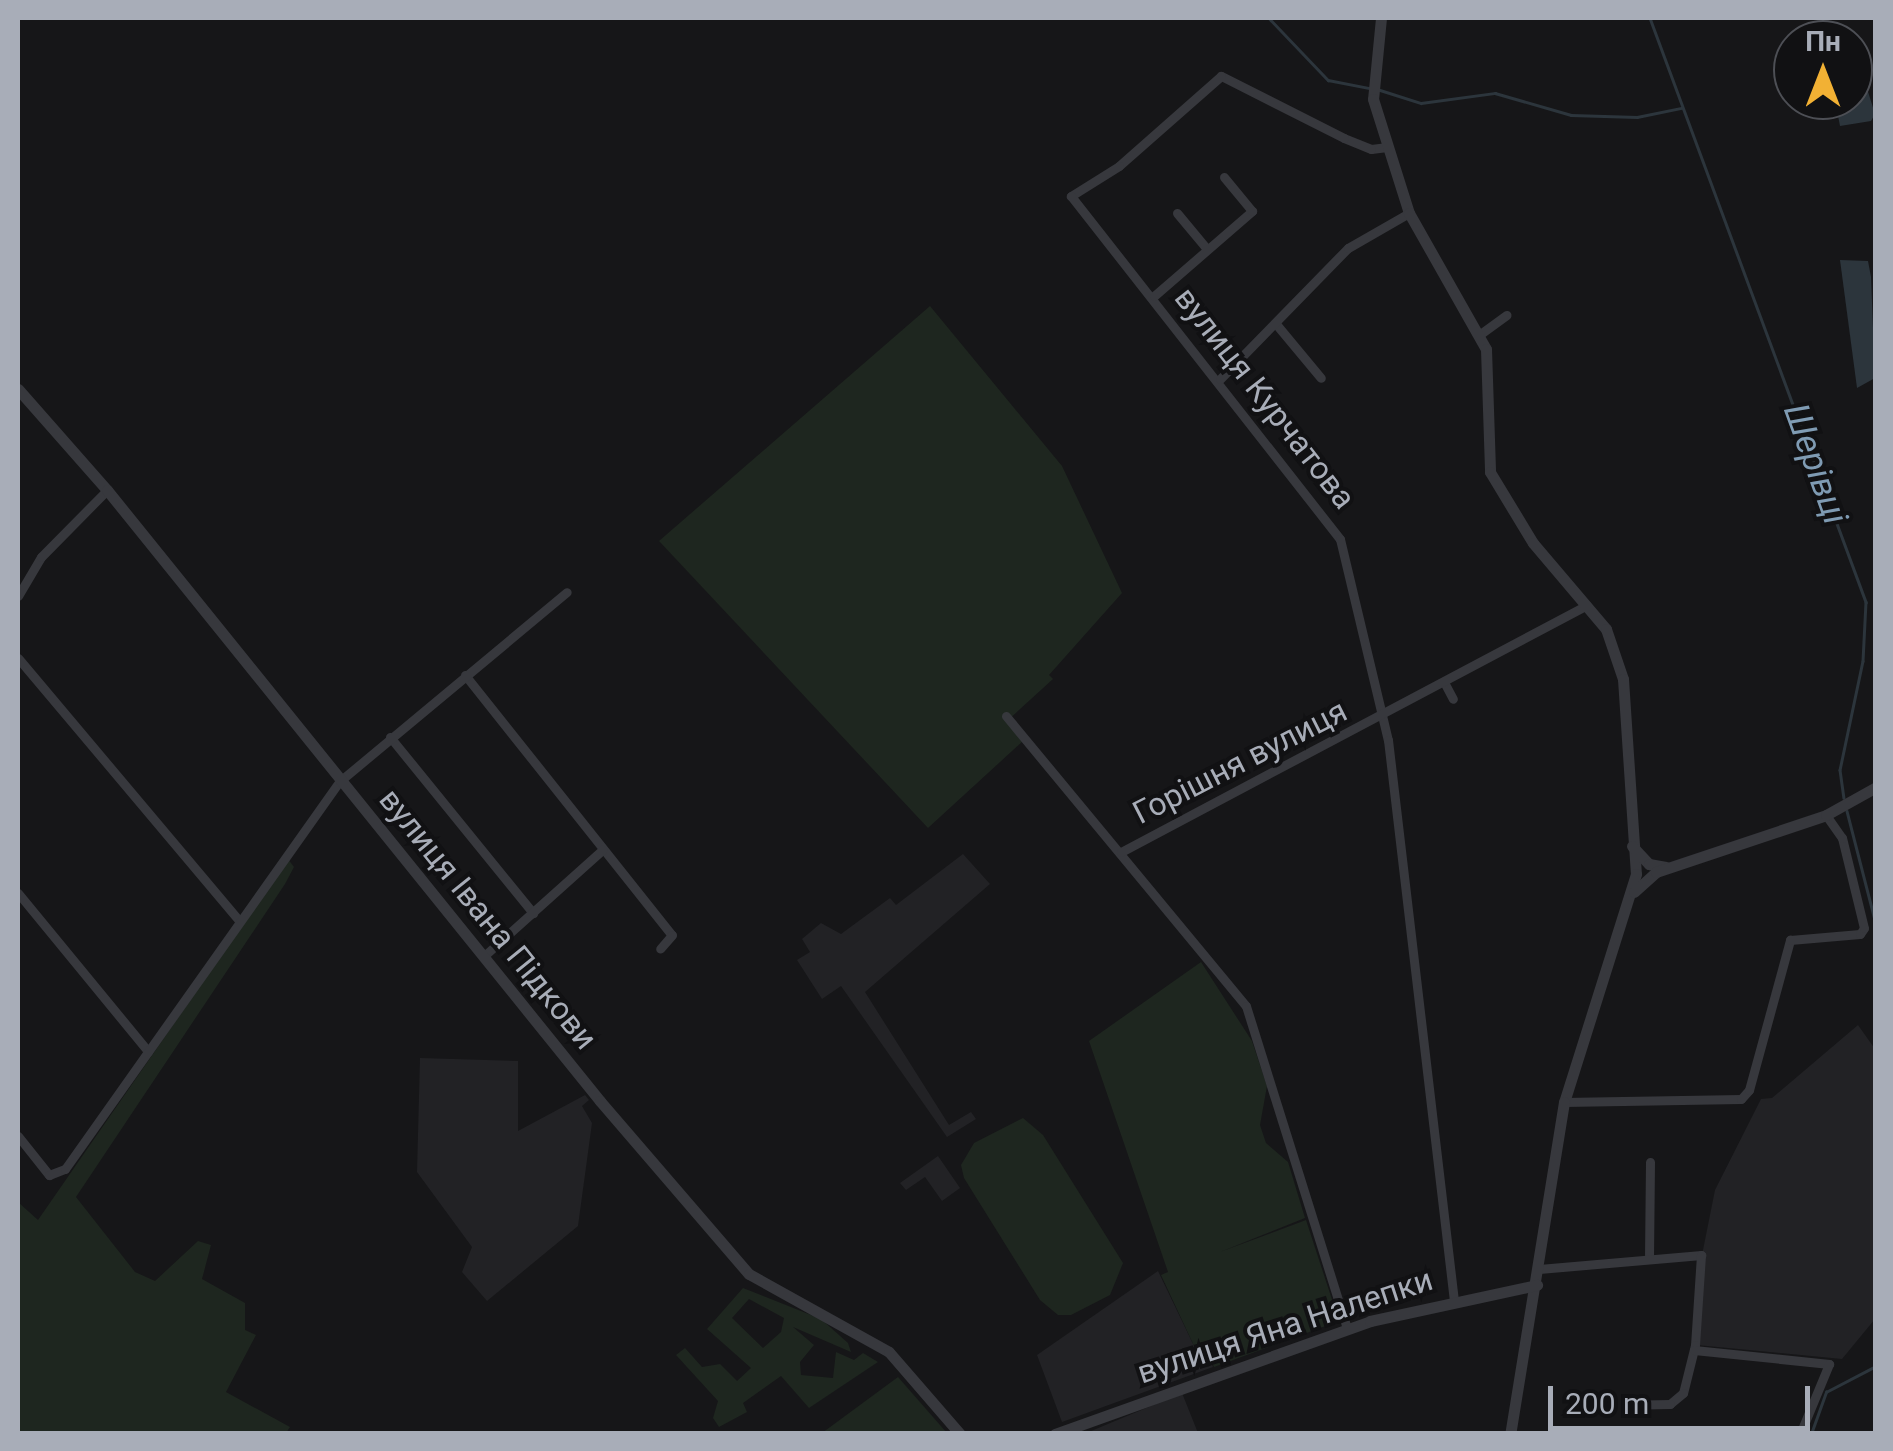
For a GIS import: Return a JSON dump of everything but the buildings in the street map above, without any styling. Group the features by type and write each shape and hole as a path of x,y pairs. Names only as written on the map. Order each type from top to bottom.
{"street":[{"path":"1381,18 1372,89 1409,213 1478,335 1491,378 1490,472 1533,543 1587,604 1619,658 1636,874 1564,1102 1540,1269 1510,1434"},
{"name":"вулиця Курчатова","path":"1387,147 1370,149 1220,76 1118,166 1071,196 1332,522 1382,716 1454,1301"},
{"path":"1154,296 1252,211 1224,177"},
{"path":"1177,213 1207,249"},
{"path":"1220,379 1348,248 1409,213"},
{"path":"1478,335 1507,314"},
{"path":"1276,324 1321,378"},
{"name":"вулиця Івана Підкови","path":"18,389 108,490 340,781 749,1274 889,1352 960,1434"},
{"path":"18,596 41,557 108,490"},
{"path":"18,1136 48,1176 65,1170 340,781 567,592"},
{"name":"Горішня вулиця","path":"1121,852 1587,604"},
{"path":"18,658 239,920"},
{"path":"465,675 672,935 660,949"},
{"path":"1444,682 1453,699"},
{"path":"1006,716 1246,1006 1347,1329"},
{"path":"390,737 534,912"},
{"path":"1628,899 1648,877 1670,867 1829,813 1876,787"},
{"path":"1564,1102 1740,1098 1749,1090 1790,940 1860,934 1864,928 1842,838 1829,813"},
{"path":"1632,846 1649,864 1670,867"},
{"path":"484,956 602,850"},
{"path":"18,893 148,1051"},
{"path":"1650,1162 1650,1258"},
{"path":"1540,1269 1701,1255 1694,1350 1678,1400 1631,1405"},
{"name":"вулиця Яна Налепки","path":"1055,1434 1347,1329 1536,1284"},
{"path":"1694,1350 1829,1364 1800,1434"}],"shaded area":[{"path":"1839,120 1872,120 1871,121 1840,126"},
{"path":"1840,260 1868,261 1871,277 1875,378 1857,388"},
{"path":"930,306 1062,466 1122,593 1049,675 1053,679 1006,722 1023,741 928,828 659,541"},
{"path":"963,854 990,884 865,992 949,1125 971,1112 976,1119 947,1137 841,986 822,999 797,960 810,952 802,939 821,923 841,934 890,898 896,905"},
{"path":"288,859 294,867 285,884 76,1197 135,1272 155,1281 198,1241 211,1245 202,1279 245,1303 245,1330 256,1335 226,1392 290,1427 286,1433 18,1433 18,1202 38,1220"},
{"path":"1201,962 1252,1041 1267,1086 1260,1125 1266,1143 1288,1162 1305,1218 1220,1252 1306,1220 1339,1321 1214,1367 1205,1345 1195,1348 1161,1275 1168,1272 1089,1041"},
{"path":"1858,1025 1875,1049 1875,1319 1842,1359 1697,1345 1702,1255 1715,1190 1761,1099 1772,1098"},
{"path":"420,1058 518,1061 518,1131 585,1095 589,1100 582,1106 592,1123 578,1226 487,1301 462,1272 472,1247 417,1172"},
{"path":"1023,1118 1043,1135 1123,1263 1110,1295 1071,1315 1058,1315 1040,1300 964,1178 961,1165 974,1143"},
{"path":"938,1156 960,1188 942,1201 925,1177 906,1190 900,1183"},
{"path":"1158,1271 1195,1348 1205,1346 1213,1367 1062,1422 1037,1355"},
{"path":"743,1288 821,1319 848,1343 851,1352 793,1327 814,1345 800,1362 801,1375 833,1378 836,1352 854,1360 863,1353 878,1362 809,1408 781,1376 743,1403 747,1412 719,1427 713,1418 718,1401 676,1355 685,1348 702,1367 720,1364 737,1381 751,1368 707,1329","holes":["749,1299 784,1318 781,1332 763,1348 732,1318"]},
{"path":"898,1377 947,1433 822,1433"},
{"path":"1182,1393 1198,1433 1084,1434"}],"waterway":[{"path":"1269,18 1328,80 1369,88"},
{"name":"Шерівці","path":"1650,18 1866,602 1863,661 1840,770 1844,798"},
{"path":"1377,89 1421,103 1495,93 1571,115 1637,117 1681,108"},
{"name":"Шерівці","path":"1847,811 1876,924"},
{"path":"1811,1434 1826,1392 1876,1366"}]}
